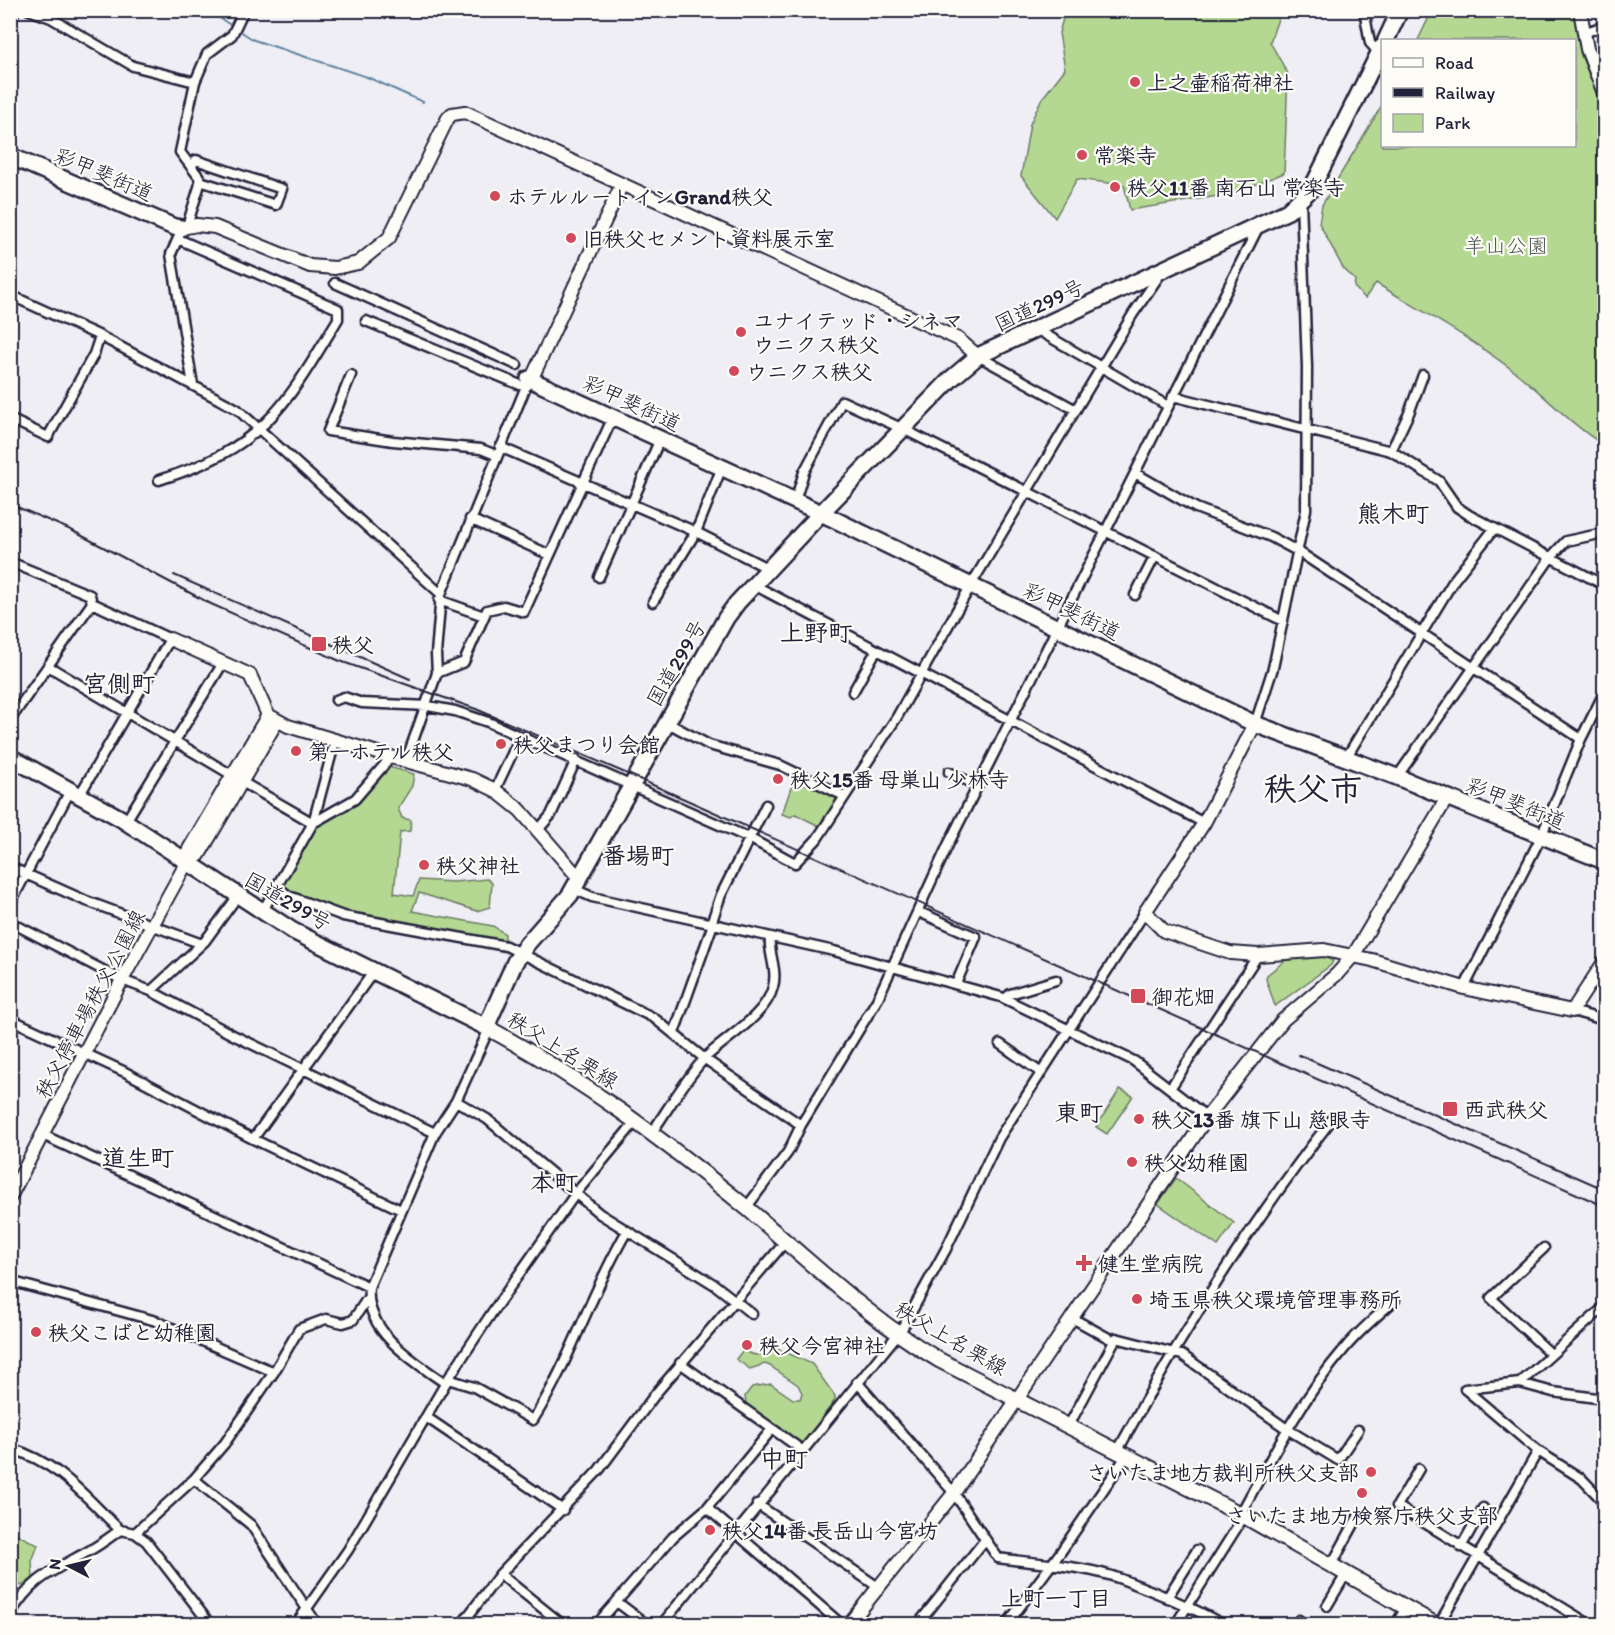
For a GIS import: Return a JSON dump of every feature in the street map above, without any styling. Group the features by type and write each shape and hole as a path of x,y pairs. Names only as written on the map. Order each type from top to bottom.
{"highway":[{"name":"国道299号","path":"1387,39 1400,10"},
{"name":"国道299号","path":"10,757 126,822 261,913 487,1028 520,954 577,883 726,618 754,585 951,379 978,356 1258,227 1288,211 1301,200 1320,174 1381,51"},
{"name":"彩甲斐街道","path":"10,156 182,231"},
{"name":"彩甲斐街道","path":"528,382 613,417 821,513 1255,724 1397,777 1605,861"}],"main road":[{"name":"秩父上名栗線","path":"487,1028 538,1055 635,1122 746,1208 897,1335 939,1360 1242,1515 1437,1624"}],"street":[{"path":"10,23 15,10"},
{"path":"29,10 51,18 133,66 195,82"},
{"path":"191,167 196,160 282,189 276,205 200,181 180,152 195,82 207,54 232,35 244,10"},
{"path":"1364,10 1370,43 1381,46"},
{"path":"1580,10 1583,33 1605,93"},
{"path":"1583,33 1605,26"},
{"path":"182,231 215,227 310,266 335,268 358,263 389,238 448,118 459,112 465,112 958,339 978,356 1076,410"},
{"path":"193,385 171,254 200,181"},
{"path":"406,761 428,706 437,673 440,597 528,382 622,184"},
{"path":"662,1624 734,1532 897,1335 928,1284 999,1138 1128,935 1203,823 1229,778 1255,724 1272,671 1299,552 1306,510 1301,200"},
{"path":"746,1208 789,1152 801,1125 857,1036 894,967 948,845 1258,227"},
{"path":"159,480 197,468 243,443 260,430 297,387 338,320 338,309 182,231"},
{"path":"336,700 344,697 362,703 428,706 455,711 633,785 749,838 795,863 817,839 897,717 1026,492 1163,270"},
{"path":"335,283 517,364"},
{"path":"10,294 100,336 237,409 440,597 484,616"},
{"path":"366,321 528,382"},
{"path":"1036,329 1100,369 1168,406"},
{"path":"10,419 48,437 94,354 100,336"},
{"path":"351,375 328,432 498,451 582,483 696,532 769,569"},
{"path":"1391,451 1409,414 1423,375"},
{"path":"1173,396 1391,451 1438,481 1457,507 1494,529 1605,585"},
{"path":"795,501 804,472 842,401 903,429 1283,621"},
{"path":"437,673 464,662 487,610 504,606 524,612 613,417"},
{"path":"599,577 660,439"},
{"path":"653,602 696,532 722,467"},
{"path":"1135,473 1196,508 1271,537 1299,552 1475,666 1581,739"},
{"path":"471,519 550,555"},
{"path":"1346,758 1455,580 1494,529"},
{"path":"1397,777 1551,557 1566,541 1605,532"},
{"path":"1135,595 1155,556"},
{"path":"10,562 90,595 92,603 10,720"},
{"path":"754,585 1203,823"},
{"path":"92,603 250,675 273,718 335,741 472,779 495,790 520,810 538,830 577,883 592,897 894,967 1005,999 1134,1061 1171,1087 1207,1117"},
{"path":"10,904 74,794 128,713 170,639"},
{"path":"853,692 876,651"},
{"path":"126,822 223,663"},
{"path":"48,666 313,824"},
{"path":"1464,988 1541,837 1581,739 1605,693"},
{"name":"秩父停車場秩父公園線","path":"10,1197 122,980 187,862 189,849 237,778 273,718"},
{"path":"666,722 709,745 780,765 844,796"},
{"path":"495,790 520,737"},
{"path":"261,913 313,824 335,741"},
{"path":"313,824 355,799 391,758"},
{"path":"538,830 551,815 576,760"},
{"path":"949,772 978,786"},
{"path":"849,1624 954,1493 1207,1117 1283,1020 1337,974 1353,956 1447,798"},
{"path":"674,1033 712,924 749,838 766,805"},
{"path":"10,867 84,900 201,944"},
{"path":"277,887 289,896 343,916 499,944 654,1018 705,1059 801,1125"},
{"path":"152,992 201,944 237,897"},
{"path":"919,912 976,937 956,984"},
{"path":"1144,912 1164,931 1230,953 1258,955 1317,950 1353,956 1464,988 1605,1020"},
{"path":"10,922 122,980 152,992 302,1069 435,1133"},
{"path":"651,1134 705,1059 736,1033 762,1005 773,988 775,964 769,947 770,937"},
{"path":"1171,1087 1258,955"},
{"path":"1572,1011 1605,962"},
{"path":"253,1139 302,1069 334,1030 374,971"},
{"path":"1005,999 1010,994 1056,980"},
{"path":"10,1018 125,1072 253,1139 401,1210"},
{"path":"135,1533 194,1479 225,1443 274,1372 299,1329 326,1320 343,1323 353,1320 367,1299 369,1287 435,1133 456,1101 487,1028"},
{"path":"1000,1044 1040,1072"},
{"path":"456,1101 487,1119 590,1206 705,1278 752,1314"},
{"path":"1007,1624 1060,1552 1122,1452 1172,1350 1284,1180 1334,1118"},
{"path":"296,1624 348,1550 447,1381 576,1193 635,1122"},
{"path":"43,1135 369,1287"},
{"path":"367,1299 374,1319 403,1354 447,1381 474,1387 533,1420 563,1370 608,1265 627,1231"},
{"path":"462,1624 500,1574 599,1470 635,1419 786,1241"},
{"path":"1544,1248 1491,1298 1551,1354"},
{"path":"10,1281 160,1322 274,1372"},
{"path":"1176,1624 1242,1515 1287,1429 1346,1347 1395,1300"},
{"path":"1520,1383 1605,1307"},
{"path":"1072,1318 1114,1341"},
{"path":"1068,1427 1116,1338 1172,1350 1287,1429 1338,1460 1358,1430"},
{"path":"681,1363 802,1450"},
{"path":"857,1382 954,1493 984,1541 998,1558 1120,1579 1188,1605 1222,1624"},
{"path":"1605,1399 1553,1392 1520,1383 1465,1389 1538,1451 1582,1479 1605,1502"},
{"path":"426,1417 563,1510"},
{"path":"597,1624 673,1537 707,1508 771,1429"},
{"path":"10,1448 49,1463 67,1476 120,1530 135,1533 146,1541 210,1624"},
{"path":"1437,1624 1478,1558 1538,1451"},
{"path":"1419,1469 1397,1506 1588,1624"},
{"path":"194,1479 251,1524 316,1624"},
{"path":"758,1504 878,1587"},
{"path":"707,1508 841,1624"},
{"path":"1461,1547 1483,1508"},
{"path":"1331,1566 1359,1515"},
{"path":"10,1615 21,1596 46,1573 86,1553 120,1530"},
{"path":"918,1624 984,1541"},
{"path":"1167,1598 1197,1550"},
{"path":"500,1574 562,1624"},
{"path":"1327,1606 1346,1574"},
{"path":"617,1602 646,1624"},
{"path":"1396,1624 1407,1606"}],"green space":[{"path":"1065,11 1284,11 1280,13 1270,42 1288,74 1284,173 1231,194 1130,210 1124,185 1077,179 1055,218 1021,176 1030,124 1041,100 1065,69 1059,33"},
{"name":"羊山公園","path":"1432,11 1573,11 1581,55 1604,112 1604,445 1581,429 1515,372 1447,326 1376,283 1365,298 1354,287 1355,280 1343,268 1319,223 1322,205 1381,107 1381,147 1576,147 1576,39 1418,39"},
{"path":"389,767 414,774 412,786 398,808 402,818 411,820 410,831 400,832 394,893 413,896 419,880 454,882 487,879 492,883 490,907 477,911 419,893 412,911 493,926 505,934 505,941 364,917 336,910 284,888 283,882 319,822 356,802"},
{"path":"795,776 839,797 821,827 795,814 791,817 782,814"},
{"path":"1327,956 1333,961 1331,965 1275,1006 1266,979 1267,975 1286,960"},
{"path":"1120,1089 1133,1096 1107,1134 1096,1127"},
{"path":"1176,1178 1234,1223 1218,1246 1158,1204"},
{"path":"772,1346 812,1364 835,1396 835,1400 802,1445 746,1404 745,1396 752,1387 771,1384 793,1399 800,1399 802,1393 798,1385 770,1366 765,1364 750,1369 736,1359 743,1350 759,1355"},
{"path":"11,1531 38,1545 32,1561 33,1578 22,1586 11,1581"}],"waterway":[{"path":"207,10 254,40 367,77 423,102"}],"railway":[{"path":"10,504 71,530 211,604 340,661 476,709 637,778 1604,1206"},
{"path":"174,575 410,679"},
{"path":"1299,1055 1604,1189"}],"place":[{"name":"上之壷稲荷神社","path":"1135,82"},
{"name":"常楽寺","path":"1082,155"},
{"name":"秩父11番 南石山 常楽寺","path":"1115,187"},
{"name":"ホテルルートインGrand秩父","path":"495,196"},
{"name":"旧秩父セメント資料展示室","path":"571,238"},
{"name":"ユナイテッド・シネマ ウニクス秩父","path":"741,332"},
{"name":"ウニクス秩父","path":"734,371"},
{"name":"秩父","path":"319,644"},
{"name":"秩父まつり会館","path":"501,744"},
{"name":"第一ホテル秩父","path":"296,751"},
{"name":"秩父15番 母巣山 少林寺","path":"778,779"},
{"name":"秩父神社","path":"424,865"},
{"name":"御花畑","path":"1138,996"},
{"name":"西武秩父","path":"1450,1109"},
{"name":"秩父13番 旗下山 慈眼寺","path":"1139,1119"},
{"name":"秩父幼稚園","path":"1132,1162"},
{"name":"健生堂病院","path":"1084,1263"},
{"name":"埼玉県秩父環境管理事務所","path":"1137,1299"},
{"name":"秩父こばと幼稚園","path":"36,1332"},
{"name":"秩父今宮神社","path":"747,1345"},
{"name":"さいたま地方裁判所秩父支部","path":"1371,1472"},
{"name":"さいたま地方検察庁秩父支部","path":"1362,1493"},
{"name":"秩父14番 長岳山今宮坊","path":"710,1530"}],"district":[{"name":"熊木町","path":"1393,513"},
{"name":"上野町","path":"816,632"},
{"name":"宮側町","path":"119,683"},
{"name":"秩父市","path":"1313,788"},
{"name":"番場町","path":"638,855"},
{"name":"東町","path":"1079,1112"},
{"name":"道生町","path":"138,1157"},
{"name":"本町","path":"554,1182"},
{"name":"中町","path":"784,1458"},
{"name":"上町一丁目","path":"1056,1598"}]}
